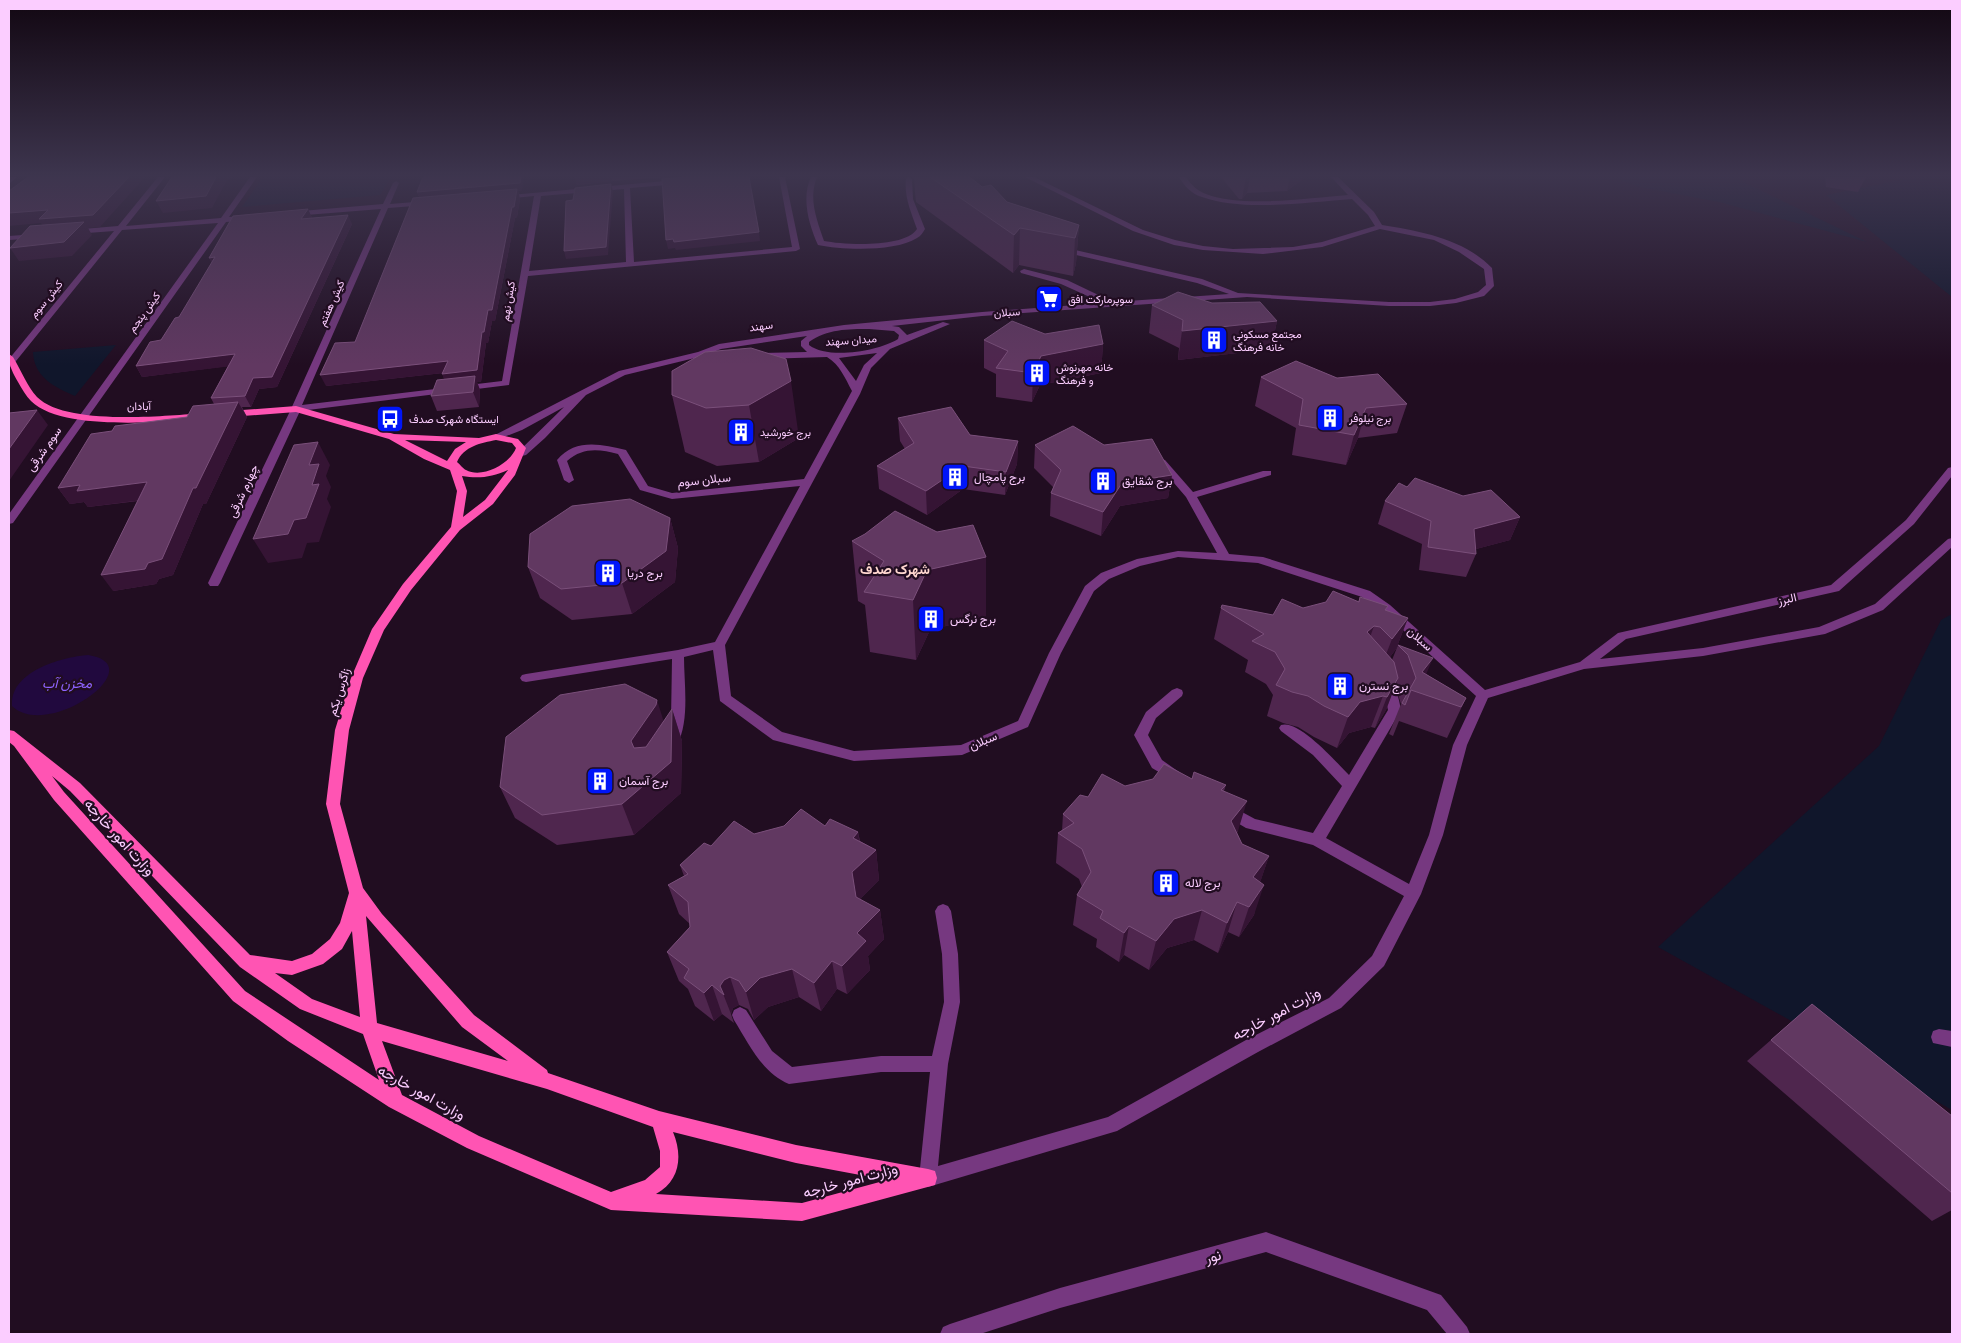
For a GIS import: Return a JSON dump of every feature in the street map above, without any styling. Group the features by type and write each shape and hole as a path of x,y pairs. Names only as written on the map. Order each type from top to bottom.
{"main road":[{"name":"آبادان","path":"10,361 36,400 57,412 82,417 132,419 296,409 392,437 428,457 467,474 485,474 510,466 520,456"},
{"name":"آبادان","path":"392,437 483,439"},
{"path":"456,528 462,491 452,462 454,455 471,443 496,437 516,441 521,446 520,456"},
{"name":"زاگرس یکم","path":"356,891 333,804 342,730 357,678 378,629 406,587 456,528 489,502 510,475 520,456"},
{"name":"وزارت امور خارجه","path":"14,740 75,787 246,962 306,1004 370,1029 548,1081 659,1120 796,1154 928,1178"},
{"name":"وزارت امور خارجه","path":"14,740 59,796 239,996 294,1035 395,1101 473,1142 611,1201 802,1212 928,1178"},
{"path":"246,962 292,968 317,959 336,944 347,925 356,891"},
{"path":"356,891 370,1029 395,1101"},
{"path":"356,891 377,919 468,1021 548,1081"},
{"path":"611,1201 647,1191 663,1178 672,1160 669,1142 659,1120"}],"street":[{"name":"کیش سوم","path":"10,361 109,240"},
{"name":"کیش پنجم","path":"82,417 210,240"},
{"name":"کیش هفتم","path":"296,409 372,240"},
{"name":"کیش نهم","path":"506,383 530,240"},
{"path":"629,240 630,265"},
{"path":"524,274 796,249 794,240"},
{"path":"820,240 821,244 838,247 900,242 907,240"},
{"path":"1167,240 1196,247 1248,252 1311,248 1346,240"},
{"name":"سبلان","path":"869,326 982,314 1246,295 1389,304 1430,304 1456,301 1481,294 1490,286 1488,268 1468,252 1454,244 1440,240"},
{"path":"1056,247 1089,257 1199,282 1229,292 1246,295"},
{"path":"1024,271 1064,282 1111,304"},
{"name":"سبلان","path":"902,340 930,328 982,314"},
{"name":"میدان سهند","path":"869,326 896,329 903,334 902,340 886,349 829,354 818,354 805,346 805,341 811,336 826,330 869,326"},
{"name":"سهند","path":"496,437 518,428 622,373 666,360 700,354 738,342 826,330"},
{"path":"526,678 678,654 719,645 867,367 886,349"},
{"name":"سهند","path":"700,354 722,357"},
{"path":"744,357 818,354"},
{"path":"829,354 846,371 856,390"},
{"name":"آبادان","path":"296,409 506,383"},
{"name":"سهند","path":"520,456 583,393"},
{"name":"چهارم شرقی","path":"214,583 296,409"},
{"name":"سوم شرقی","path":"9,521 82,417"},
{"name":"سبلان سوم","path":"569,480 562,460 572,450 595,446 622,452 644,488 672,496 807,482"},
{"path":"1151,451 1191,496 1225,558"},
{"name":"البرز","path":"1584,665 1622,636 1835,588 1910,522 1952,470"},
{"path":"1191,496 1267,473"},
{"path":"1483,695 1584,665 1703,652 1821,631 1879,607 1952,541"},
{"name":"سبلان","path":"719,645 725,698 778,736 854,756 962,750 1023,724 1055,653 1089,589 1105,576 1137,563 1178,554 1260,560 1366,594 1386,608 1483,695"},
{"path":"664,752 674,738 678,720 678,654"},
{"path":"1317,840 1395,710 1390,690 1377,677"},
{"path":"1177,693 1152,715 1141,735 1157,764 1188,784"},
{"name":"وزارت امور خارجه","path":"928,1178 1111,1125 1252,1046 1335,1003 1378,961 1413,894 1436,835 1460,745 1483,695"},
{"path":"1286,728 1318,751 1350,786"},
{"path":"1219,804 1250,824 1317,840 1413,894"},
{"path":"928,1178 939,1064 952,1002 950,954 943,911"},
{"path":"740,1015 766,1058 789,1076 882,1064 939,1064"},
{"name":"نور","path":"950,1334 1060,1298 1266,1242 1434,1302 1460,1334"}],"shaded area":[{"path":"1881,240 1952,240 1952,297"},
{"path":"116,345 75,396 46,380 41,375 34,361 33,352"},
{"path":"1952,614 1952,1110 1658,947 1879,746 1941,620"}],"water":[{"name":"مخزن آب","path":"88,655 105,661 109,672 102,685 88,697 69,708 48,714 28,714 12,706 13,694 28,675 51,663"}],"building":[{"path":"18,240 66,240 64,242 10,248"},
{"path":"219,240 336,240 272,377 253,378 245,396 211,398 235,354 136,366 150,342 161,340 175,318 179,317 215,257 209,258"},
{"path":"396,240 506,240 492,310 488,310 484,332 482,332 477,370 442,374 448,361 320,375 335,343 355,342"},
{"path":"564,240 607,240 606,247 564,251"},
{"path":"673,240 694,240 674,242"},
{"path":"1178,292 1212,303 1260,302 1277,321 1182,331 1183,320 1152,305"},
{"path":"1012,321 1045,334 1099,325 1103,344 1041,356 1033,373 996,368 1008,351 984,340"},
{"path":"751,348 786,359 791,381 749,405 706,408 672,395 672,371 705,352"},
{"path":"1296,361 1337,378 1378,374 1407,404 1366,408 1354,435 1299,425 1303,399 1261,377"},
{"path":"475,376 473,392 431,396 437,380"},
{"path":"238,402 196,488 193,488 162,559 148,563 145,569 101,575 147,482 77,491 80,485 58,488 91,434 112,431 115,426 187,417 193,406"},
{"path":"951,407 970,435 1018,441 1006,472 963,466 926,491 877,466 914,443 898,418"},
{"path":"37,410 9,449 9,413"},
{"path":"1073,426 1104,445 1152,439 1172,475 1122,483 1103,512 1051,493 1061,470 1035,445"},
{"path":"318,442 309,465 319,464 312,485 319,484 306,518 294,520 288,534 253,539 294,445"},
{"path":"1415,478 1463,496 1491,490 1520,517 1474,529 1476,554 1428,547 1431,521 1385,501 1399,483 1407,487"},
{"path":"630,499 670,518 666,551 622,583 561,589 528,567 530,534 572,506"},
{"path":"895,511 937,532 973,525 986,557 927,570 913,600 864,592 884,561 852,541 865,534"},
{"path":"1333,591 1359,602 1360,597 1388,606 1385,610 1408,618 1392,639 1380,627 1374,626 1367,632 1394,662 1398,678 1387,697 1383,696 1360,702 1348,717 1308,696 1276,685 1285,669 1275,652 1252,641 1264,634 1221,608 1222,605 1273,615 1282,599 1303,608 1326,602"},
{"path":"1398,645 1433,658 1422,672 1466,698 1461,707 1411,690 1405,705 1402,703 1416,678 1408,655"},
{"name":"برج آسمان","path":"625,684 657,700 656,705 631,741 634,748 646,747 672,709 671,762 622,804 542,815 500,787 506,737 560,695"},
{"name":"برج لاله","path":"1164,764 1192,779 1194,772 1226,785 1221,790 1247,801 1231,821 1242,844 1269,856 1253,877 1264,885 1249,907 1237,902 1227,923 1202,910 1174,919 1156,941 1129,926 1124,933 1100,918 1103,911 1077,895 1091,872 1082,849 1058,833 1074,823 1063,814 1080,795 1088,797 1102,774 1125,786 1153,779"},
{"path":"801,809 825,826 830,819 858,832 853,838 876,850 852,872 856,897 880,910 857,933 866,941 842,966 832,961 814,983 792,969 760,978 746,992 739,981 730,977 724,980 720,986 724,995 712,985 704,993 684,978 689,969 667,952 690,927 688,902 668,885 688,874 680,865 704,843 711,846 734,821 754,834 784,826"},
{"path":"1812,1004 1952,1116 1952,1193 1771,1040"}],"place":[{"name":"سوپرمارکت افق","path":"1049,299"},
{"name":"مجتمع مسکونی خانه فرهنگ","path":"1214,340"},
{"name":"خانه مهرنوش و فرهنگ","path":"1037,373"},
{"name":"برج نیلوفر","path":"1330,418"},
{"name":"ایستگاه شهرک صدف","path":"390,419"},
{"name":"برج خورشید","path":"741,432"},
{"name":"برج پامچال","path":"955,477"},
{"name":"برج شقایق","path":"1103,481"},
{"name":"برج دریا","path":"608,573"},
{"name":"برج نرگس","path":"931,619"},
{"name":"برج نسترن","path":"1340,686"},
{"name":"برج آسمان","path":"600,781"},
{"name":"برج لاله","path":"1166,883"}],"district":[{"name":"شهرک صدف","path":"895,569"}]}
